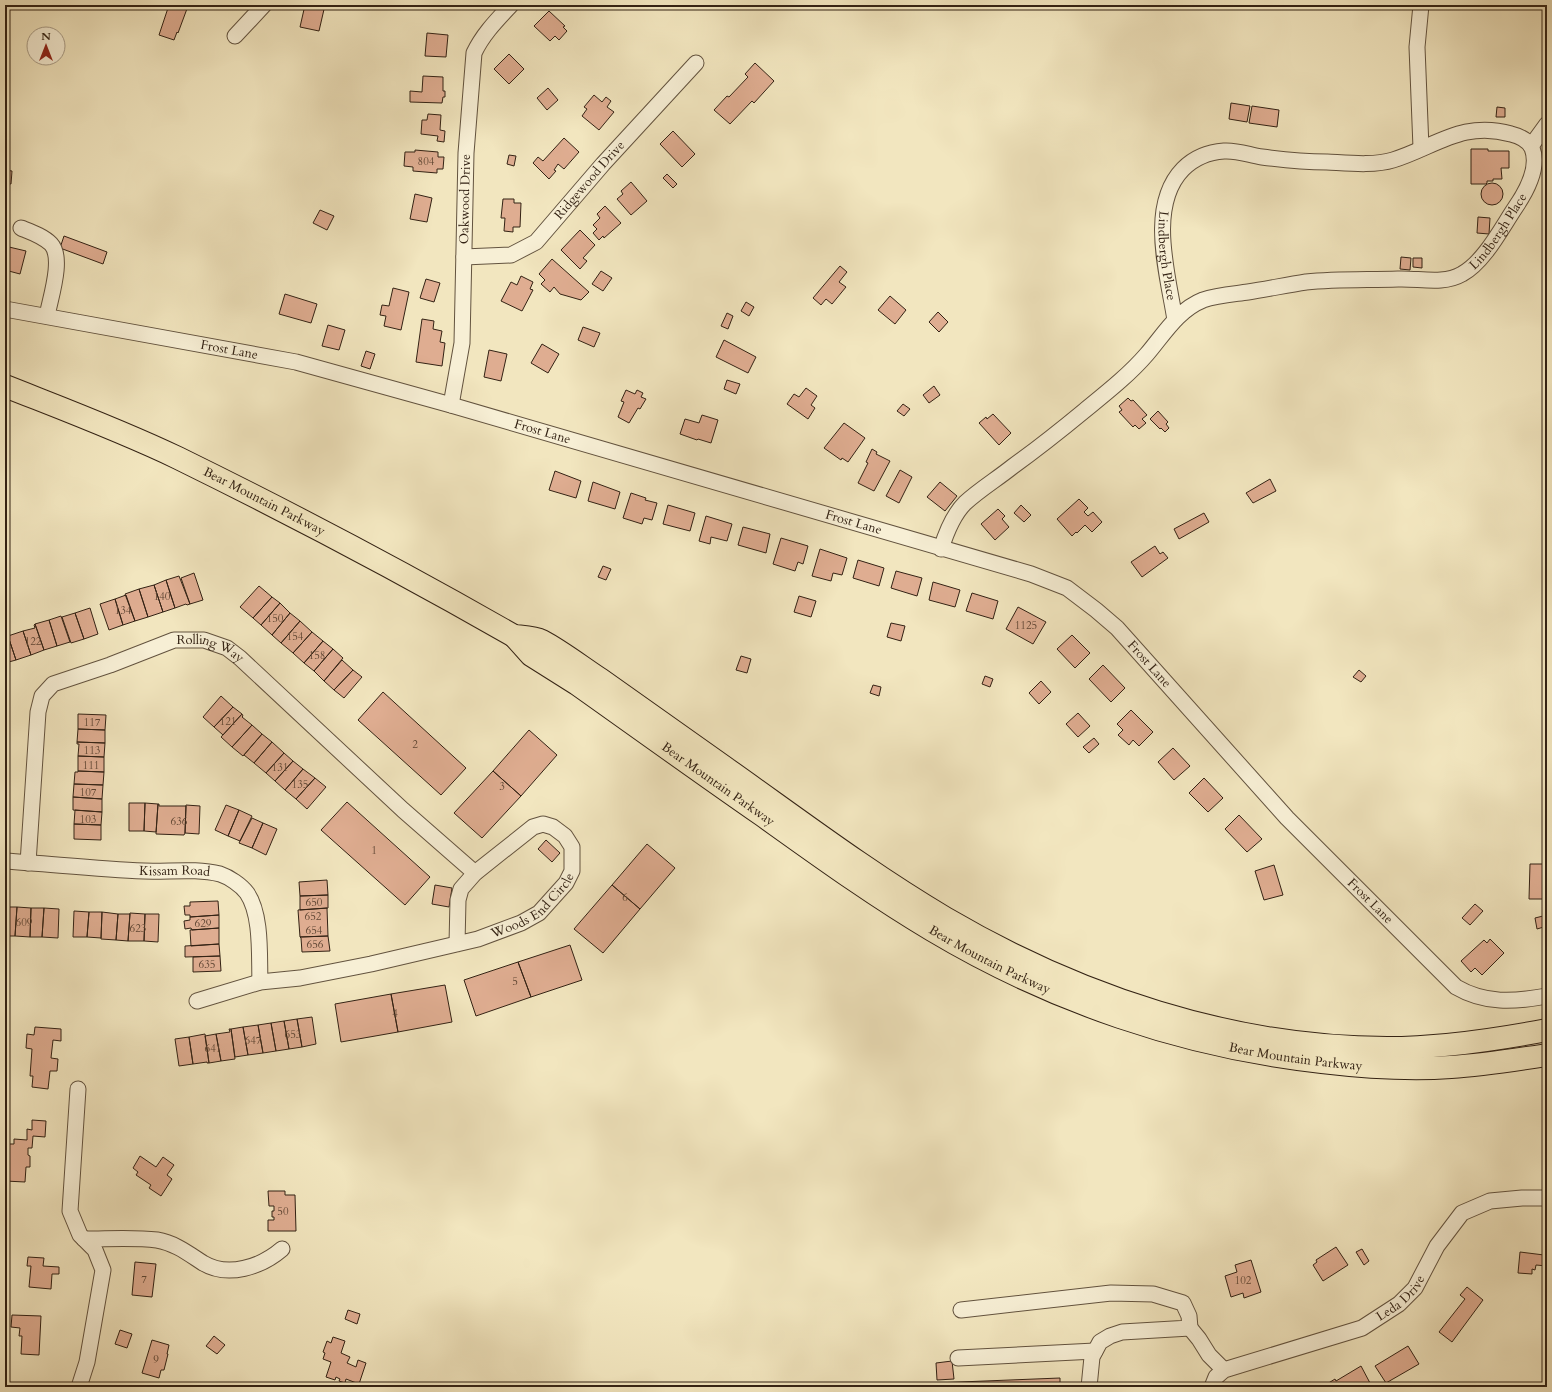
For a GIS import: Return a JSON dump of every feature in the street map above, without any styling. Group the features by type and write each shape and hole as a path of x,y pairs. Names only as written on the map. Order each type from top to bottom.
{"highway":[{"name":"Bear Mountain Parkway","path":"5,386 83,417 177,458 324,531 514,636 531,655 577,684 876,895 957,944 1010,972 1054,992 1130,1021 1181,1036 1242,1050 1302,1060 1368,1067 1424,1068 1451,1067 1547,1055"},
{"name":"Bear Mountain Parkway","path":"514,636 540,640 572,661 629,699 863,865 916,900 1002,949 1086,986 1137,1005 1185,1020 1244,1033 1316,1045 1381,1048 1422,1047 1490,1040 1547,1030"}],"street":[{"path":"235,36 264,5"},
{"name":"Oakwood Drive","path":"451,405 462,344 466,153 474,53 480,41 490,28 511,5"},
{"path":"1421,5 1417,47 1421,148"},
{"name":"Ridgewood Drive","path":"464,257 511,255 536,242 603,164 696,63"},
{"path":"1531,146 1547,124"},
{"name":"Lindbergh Place","path":"941,549 954,517 965,503 1041,446 1114,387 1145,357 1175,320 1190,306 1207,299 1308,282 1405,278 1439,280 1452,278 1464,273 1476,263 1524,195 1531,181 1534,158 1531,146 1518,136 1491,130 1470,131 1456,134 1390,161 1374,163 1296,161 1224,151 1196,158 1176,177 1168,193 1163,212 1162,238 1175,320"},
{"path":"21,228 42,237 52,246 55,251 57,258 56,271 47,316"},
{"name":"Frost Lane","path":"5,309 296,362 451,405 1031,574 1067,588 1117,628 1287,818 1456,987 1468,994 1484,999 1520,1000 1547,996"},
{"name":"Rolling Way","path":"28,863 38,712 42,696 53,684 110,665 174,640 204,640 227,648 240,658 403,810 475,873"},
{"name":"Woods End Circle","path":"543,824 553,827 566,836 572,847 572,871 566,883 539,913 521,923 478,939 457,944 458,900 461,889 475,873 533,827 543,824"},
{"name":"Kissam Road","path":"5,861 145,871 221,874 236,883 247,893 254,908 258,928 260,982"},
{"path":"197,1001 260,982 300,978 371,964 457,944"},
{"path":"78,1089 70,1211 80,1235 95,1250 103,1270 87,1362 79,1387"},
{"name":"Leda Drive","path":"1224,1370 1362,1328 1398,1304 1415,1288 1437,1246 1462,1213 1490,1201 1522,1198 1547,1198"},
{"path":"84,1239 158,1240 182,1249 205,1264 222,1270 243,1269 272,1257 282,1249"},
{"path":"961,1310 1111,1293 1153,1294 1183,1303 1189,1316 1190,1328 1209,1355 1224,1370 1216,1377 1212,1387"},
{"path":"1089,1387 1092,1357 1100,1342 1110,1336 1122,1332 1190,1328"},
{"path":"958,1358 1095,1351"}],"building":[{"path":"169,5 188,6 174,40 159,35"},
{"path":"305,5 325,5 319,31 300,27"},
{"path":"436,5 446,5 441,10"},
{"path":"549,11 565,26 563,27 567,31 559,40 555,36 550,41 534,26"},
{"path":"427,33 448,35 446,57 425,56"},
{"path":"509,54 524,69 509,84 494,69"},
{"path":"755,63 774,81 754,103 752,101 730,124 714,110 748,77 745,74"},
{"path":"423,76 443,77 443,91 445,91 445,97 443,97 442,103 410,102 410,91 422,92"},
{"path":"548,88 558,100 547,110 537,98"},
{"path":"594,95 602,102 606,97 611,101 607,107 614,112 599,130 582,116 587,109 584,107"},
{"path":"1231,103 1250,106 1247,122 1229,119"},
{"path":"1252,106 1279,110 1277,127 1249,123"},
{"path":"1497,107 1505,108 1505,117 1496,117"},
{"path":"428,114 441,115 440,130 445,131 444,142 437,141 438,136 421,134 422,120 427,120"},
{"path":"673,131 695,154 682,167 660,144"},
{"path":"564,138 579,152 564,169 558,164 554,170 556,171 549,179 533,163 538,157 543,161"},
{"path":"1471,149 1509,151 1509,168 1501,168 1502,179 1493,179 1493,181 1487,181 1486,184 1471,184"},
{"path":"415,150 438,152 438,157 444,157 443,169 437,169 437,173 413,171 413,167 404,166 405,152 415,152"},
{"path":"509,155 516,156 514,166 507,164"},
{"path":"5,170 12,171 11,184 5,183"},
{"path":"667,174 677,184 673,188 663,178"},
{"path":"631,182 647,201 631,215 617,199 623,194 621,191"},
{"path":"1488,183 1496,183 1503,190 1503,198 1496,205 1488,205 1481,198 1481,190"},
{"path":"415,194 432,198 427,222 410,219"},
{"path":"503,199 514,199 514,203 521,203 520,227 513,227 513,232 504,231 505,218 501,218"},
{"path":"605,206 621,223 604,238 603,236 599,240 593,233 597,229 593,225 600,218 597,214"},
{"path":"320,210 334,216 327,230 313,223"},
{"path":"1478,217 1490,218 1489,234 1477,233"},
{"path":"580,230 595,245 583,258 587,261 580,269 561,250"},
{"path":"64,236 107,252 103,264 60,248"},
{"path":"9,247 26,251 20,274 5,270"},
{"path":"1401,257 1411,258 1410,270 1400,269"},
{"path":"1413,258 1422,258 1422,268 1413,267"},
{"path":"552,259 589,292 581,300 560,294 554,287 550,292 541,284 545,280 539,274"},
{"path":"840,266 847,272 839,282 846,287 832,304 826,299 821,305 813,298"},
{"path":"601,271 612,278 603,291 592,284"},
{"path":"521,276 533,282 530,289 533,290 522,311 501,301 511,282 517,285"},
{"path":"426,279 440,283 434,302 420,298"},
{"path":"393,288 409,292 401,330 384,326 386,316 380,315 382,305 389,306"},
{"path":"285,294 317,304 311,323 279,314"},
{"path":"890,296 906,310 895,324 878,310"},
{"path":"746,302 754,307 749,316 741,311"},
{"path":"938,312 948,322 939,332 929,322"},
{"path":"727,313 733,316 728,329 721,326"},
{"path":"422,319 434,321 433,329 442,331 440,342 445,343 442,366 416,362"},
{"path":"328,325 345,330 339,350 322,346"},
{"path":"583,327 600,333 594,347 578,340"},
{"path":"724,340 756,357 748,373 716,357"},
{"path":"542,344 559,354 548,373 531,363"},
{"path":"489,350 507,354 501,381 484,377"},
{"path":"366,351 375,354 370,369 361,366"},
{"path":"727,380 740,384 736,394 724,389"},
{"path":"934,386 940,395 929,403 923,395"},
{"path":"806,388 817,396 811,405 815,408 808,419 787,404 794,394 799,397"},
{"path":"626,390 635,394 637,390 643,393 641,397 646,399 640,409 638,408 629,423 618,417 624,402 621,401"},
{"path":"1128,398 1131,401 1133,400 1147,415 1142,419 1146,423 1139,429 1135,425 1133,427 1119,412 1122,410 1119,406"},
{"path":"903,404 910,409 904,416 897,411"},
{"path":"1158,411 1168,422 1166,424 1169,428 1165,432 1150,419"},
{"path":"993,414 1011,433 999,445 979,423 986,417 987,419"},
{"path":"702,415 718,420 711,443 680,434 685,419 699,423"},
{"path":"844,423 865,438 848,462 842,458 841,460 824,448"},
{"path":"872,449 877,452 876,454 890,461 874,491 858,483 868,463 866,462"},
{"path":"900,470 912,477 899,503 886,496"},
{"path":"555,471 581,481 576,498 549,490"},
{"path":"1270,479 1276,491 1253,503 1246,493"},
{"path":"593,482 620,492 615,509 588,501"},
{"path":"940,482 957,496 945,511 927,497"},
{"path":"631,493 646,498 645,500 657,503 652,520 644,518 642,524 623,518"},
{"path":"1079,499 1088,508 1084,512 1088,516 1093,512 1102,522 1092,532 1085,525 1072,536 1057,519"},
{"path":"668,505 695,513 690,531 663,524"},
{"path":"1021,505 1031,515 1024,522 1014,513"},
{"path":"998,509 1005,516 1002,519 1009,527 995,540 981,524"},
{"path":"1204,513 1209,522 1179,539 1174,529"},
{"path":"706,516 732,524 727,541 711,537 710,544 699,541"},
{"path":"743,527 770,534 766,553 738,545"},
{"path":"781,538 808,546 803,564 798,562 795,571 773,564"},
{"path":"1155,546 1160,554 1163,552 1168,558 1142,577 1131,562"},
{"path":"820,549 847,558 842,575 833,573 831,581 812,576"},
{"path":"858,560 884,568 879,586 853,578"},
{"path":"603,566 611,569 606,580 598,577"},
{"path":"896,571 922,578 917,596 891,588"},
{"path":"194,573 203,600 190,604 181,578"},
{"path":"179,576 190,604 175,608 166,580"},
{"path":"166,580 175,608 163,612 154,585"},
{"path":"933,582 960,590 955,607 929,600"},
{"path":"154,585 163,612 148,617 139,589"},
{"path":"259,586 272,597 253,618 240,607"},
{"path":"139,589 148,617 135,621 125,594"},
{"path":"972,593 998,601 993,619 966,611"},
{"path":"126,595 135,621 123,625 115,599"},
{"path":"799,596 816,601 811,617 794,612"},
{"path":"272,597 280,603 261,625 253,618"},
{"path":"115,599 123,625 109,630 100,604"},
{"path":"280,603 290,613 272,635 261,625"},
{"path":"1018,607 1046,622 1033,644 1006,629"},
{"path":"90,608 98,634 84,639 75,613"},
{"path":"75,613 84,639 71,643 62,617"},
{"path":"290,613 300,621 281,643 272,635"},
{"path":"61,616 70,642 57,646 49,620"},
{"path":"49,620 57,646 44,650 35,624"},
{"path":"300,621 312,632 293,653 281,643"},
{"path":"891,623 905,626 901,641 887,637"},
{"path":"35,624 44,650 31,655 23,631 35,628"},
{"path":"23,631 31,655 16,660 8,636"},
{"path":"312,632 323,641 304,663 293,653"},
{"path":"1072,635 1090,653 1075,668 1057,649"},
{"path":"8,636 16,660 5,663 5,637"},
{"path":"323,641 333,649 314,671 304,663"},
{"path":"333,649 343,658 324,681 314,671"},
{"path":"741,656 751,659 747,673 736,670"},
{"path":"342,660 353,670 334,690 324,681"},
{"path":"1103,665 1125,688 1111,702 1089,679"},
{"path":"353,670 362,677 344,698 334,690"},
{"path":"1359,670 1366,676 1361,682 1353,677"},
{"path":"985,676 993,679 990,687 982,684"},
{"path":"1041,681 1051,692 1039,704 1029,693"},
{"path":"873,685 881,687 879,696 870,693"},
{"path":"383,692 466,768 441,795 358,720"},
{"path":"221,696 233,707 214,727 203,717"},
{"path":"233,707 242,714 223,735 214,727"},
{"path":"1131,710 1153,732 1139,746 1133,740 1129,745 1118,735 1123,730 1117,724"},
{"path":"1078,713 1090,726 1078,737 1066,724"},
{"path":"78,714 106,715 105,730 78,729"},
{"path":"242,714 242,717 252,725 232,747 221,737"},
{"path":"252,725 262,734 243,756 232,747"},
{"path":"78,729 105,730 105,743 77,742"},
{"path":"529,730 557,755 521,796 493,771"},
{"path":"262,734 272,742 254,763 244,755"},
{"path":"1094,738 1099,744 1089,753 1083,747"},
{"path":"77,742 105,743 104,757 78,756 79,744 77,744"},
{"path":"272,742 284,753 266,773 254,763"},
{"path":"1173,748 1190,766 1174,780 1158,762"},
{"path":"284,753 293,761 275,781 266,773"},
{"path":"78,756 104,757 104,772 78,771"},
{"path":"293,761 303,769 285,790 275,781"},
{"path":"303,769 315,778 296,799 285,790"},
{"path":"493,771 521,796 482,838 454,813"},
{"path":"75,772 104,772 103,785 74,784"},
{"path":"315,778 326,787 307,809 296,799"},
{"path":"1204,778 1223,798 1208,812 1189,793"},
{"path":"74,784 103,785 102,799 73,797"},
{"path":"73,797 102,799 102,812 73,810"},
{"path":"347,802 430,877 405,905 321,830"},
{"path":"129,803 145,803 144,831 129,831"},
{"path":"145,803 158,804 156,832 144,831"},
{"path":"158,804 159,806 186,806 184,835 156,834"},
{"path":"186,805 200,806 199,834 185,833"},
{"path":"226,805 239,810 228,836 215,830"},
{"path":"75,810 102,812 101,825 74,824"},
{"path":"239,810 252,816 240,841 228,836"},
{"path":"1239,815 1262,839 1247,852 1225,829"},
{"path":"252,818 263,823 252,848 239,843"},
{"path":"263,823 277,829 266,855 252,848"},
{"path":"74,824 101,825 101,840 74,839"},
{"path":"546,840 560,853 552,862 538,849"},
{"path":"647,844 675,868 640,909 612,885"},
{"path":"1530,864 1547,864 1547,899 1529,899"},
{"path":"1274,865 1283,895 1264,900 1255,871"},
{"path":"327,880 328,895 300,896 299,882"},
{"path":"435,885 452,888 449,907 432,904"},
{"path":"612,885 640,909 603,953 574,929"},
{"path":"328,895 328,908 300,910 300,896"},
{"path":"218,901 219,915 190,917 190,915 185,915 184,906 190,906 190,902"},
{"path":"1475,904 1483,911 1470,925 1462,918"},
{"path":"5,907 17,907 15,936 5,936"},
{"path":"17,907 31,908 30,937 15,936"},
{"path":"31,908 44,908 42,937 30,937"},
{"path":"44,908 59,909 58,938 42,937"},
{"path":"327,908 328,936 300,937 298,910"},
{"path":"74,911 89,912 87,937 73,937"},
{"path":"89,912 102,912 101,938 87,937"},
{"path":"102,912 118,914 116,940 101,939"},
{"path":"130,913 145,914 144,941 128,941"},
{"path":"118,914 130,914 128,941 116,940"},
{"path":"145,914 159,914 158,942 144,941"},
{"path":"219,915 219,928 192,930 191,928 185,929 184,921 190,920 190,917"},
{"path":"1547,915 1547,926 1537,929 1535,918"},
{"path":"219,928 219,944 191,946 190,930"},
{"path":"328,936 330,951 302,952 300,937"},
{"path":"1490,939 1504,953 1482,975 1475,968 1471,972 1461,961 1484,940 1487,943"},
{"path":"219,944 220,956 185,957 185,946"},
{"path":"570,945 582,980 531,997 518,962"},
{"path":"220,956 221,971 193,972 193,957"},
{"path":"518,962 531,997 476,1016 464,980"},
{"path":"445,985 452,1022 398,1032 391,994"},
{"path":"391,994 398,1032 341,1042 335,1004"},
{"path":"312,1017 316,1044 302,1047 297,1019"},
{"path":"297,1019 302,1047 289,1049 284,1021"},
{"path":"284,1021 289,1049 276,1051 271,1023"},
{"path":"271,1023 276,1051 263,1053 258,1025"},
{"path":"258,1025 263,1053 248,1055 243,1027"},
{"path":"35,1027 61,1029 61,1041 53,1040 51,1058 58,1059 57,1071 50,1071 48,1089 32,1087 33,1076 30,1076 32,1049 26,1048 27,1034 34,1035"},
{"path":"243,1027 248,1055 235,1057 231,1029"},
{"path":"229,1029 231,1029 235,1059 221,1061 216,1034 230,1032"},
{"path":"205,1034 209,1063 193,1064 189,1037"},
{"path":"216,1034 221,1061 209,1063 205,1036"},
{"path":"189,1037 193,1064 179,1066 175,1039"},
{"path":"32,1120 46,1121 45,1137 33,1136 32,1148 28,1148 30,1167 26,1167 25,1182 5,1181 6,1144 14,1144 14,1139 27,1140 27,1129 32,1130"},
{"path":"140,1156 156,1167 163,1157 174,1165 167,1175 172,1179 161,1196 149,1188 151,1185 136,1175 138,1172 133,1168"},
{"path":"268,1191 285,1191 285,1195 295,1195 296,1231 268,1231 268,1220 274,1220 274,1217 272,1217 272,1211 274,1211 274,1206 269,1206"},
{"path":"1546,1243 1547,1266 1536,1265 1535,1270 1532,1269 1532,1274 1518,1273 1520,1252 1544,1255"},
{"path":"1336,1247 1348,1265 1323,1281 1313,1265 1317,1262 1316,1260"},
{"path":"1362,1249 1369,1261 1364,1265 1356,1252"},
{"path":"28,1257 44,1258 43,1266 59,1267 59,1274 52,1274 51,1289 29,1287 31,1266 27,1266"},
{"path":"1251,1260 1261,1292 1244,1298 1243,1293 1231,1297 1225,1276 1237,1272 1235,1265"},
{"path":"135,1262 156,1264 152,1297 132,1295"},
{"path":"1467,1287 1483,1300 1452,1342 1439,1332 1465,1299 1460,1295"},
{"path":"348,1310 360,1314 357,1324 345,1319"},
{"path":"12,1315 41,1316 39,1355 21,1354 22,1336 19,1336 20,1328 11,1327"},
{"path":"120,1330 132,1334 127,1348 115,1344"},
{"path":"214,1336 225,1345 217,1354 206,1346"},
{"path":"333,1337 345,1341 341,1353 350,1357 347,1363 356,1367 358,1360 366,1363 359,1384 346,1379 345,1383 339,1381 340,1379 336,1377 335,1380 326,1377 331,1362 323,1359 325,1353 323,1352 327,1341 331,1343"},
{"path":"152,1340 169,1345 164,1370 161,1370 159,1378 142,1373"},
{"path":"1408,1346 1419,1364 1386,1383 1375,1366"},
{"path":"952,1361 954,1379 937,1380 936,1363"},
{"path":"1361,1366 1370,1383 1363,1387 1322,1387 1335,1379 1336,1381"},
{"path":"1060,1378 1060,1387 935,1387 935,1383"},
{"path":"14,1384 28,1384 28,1387 14,1387"}]}
